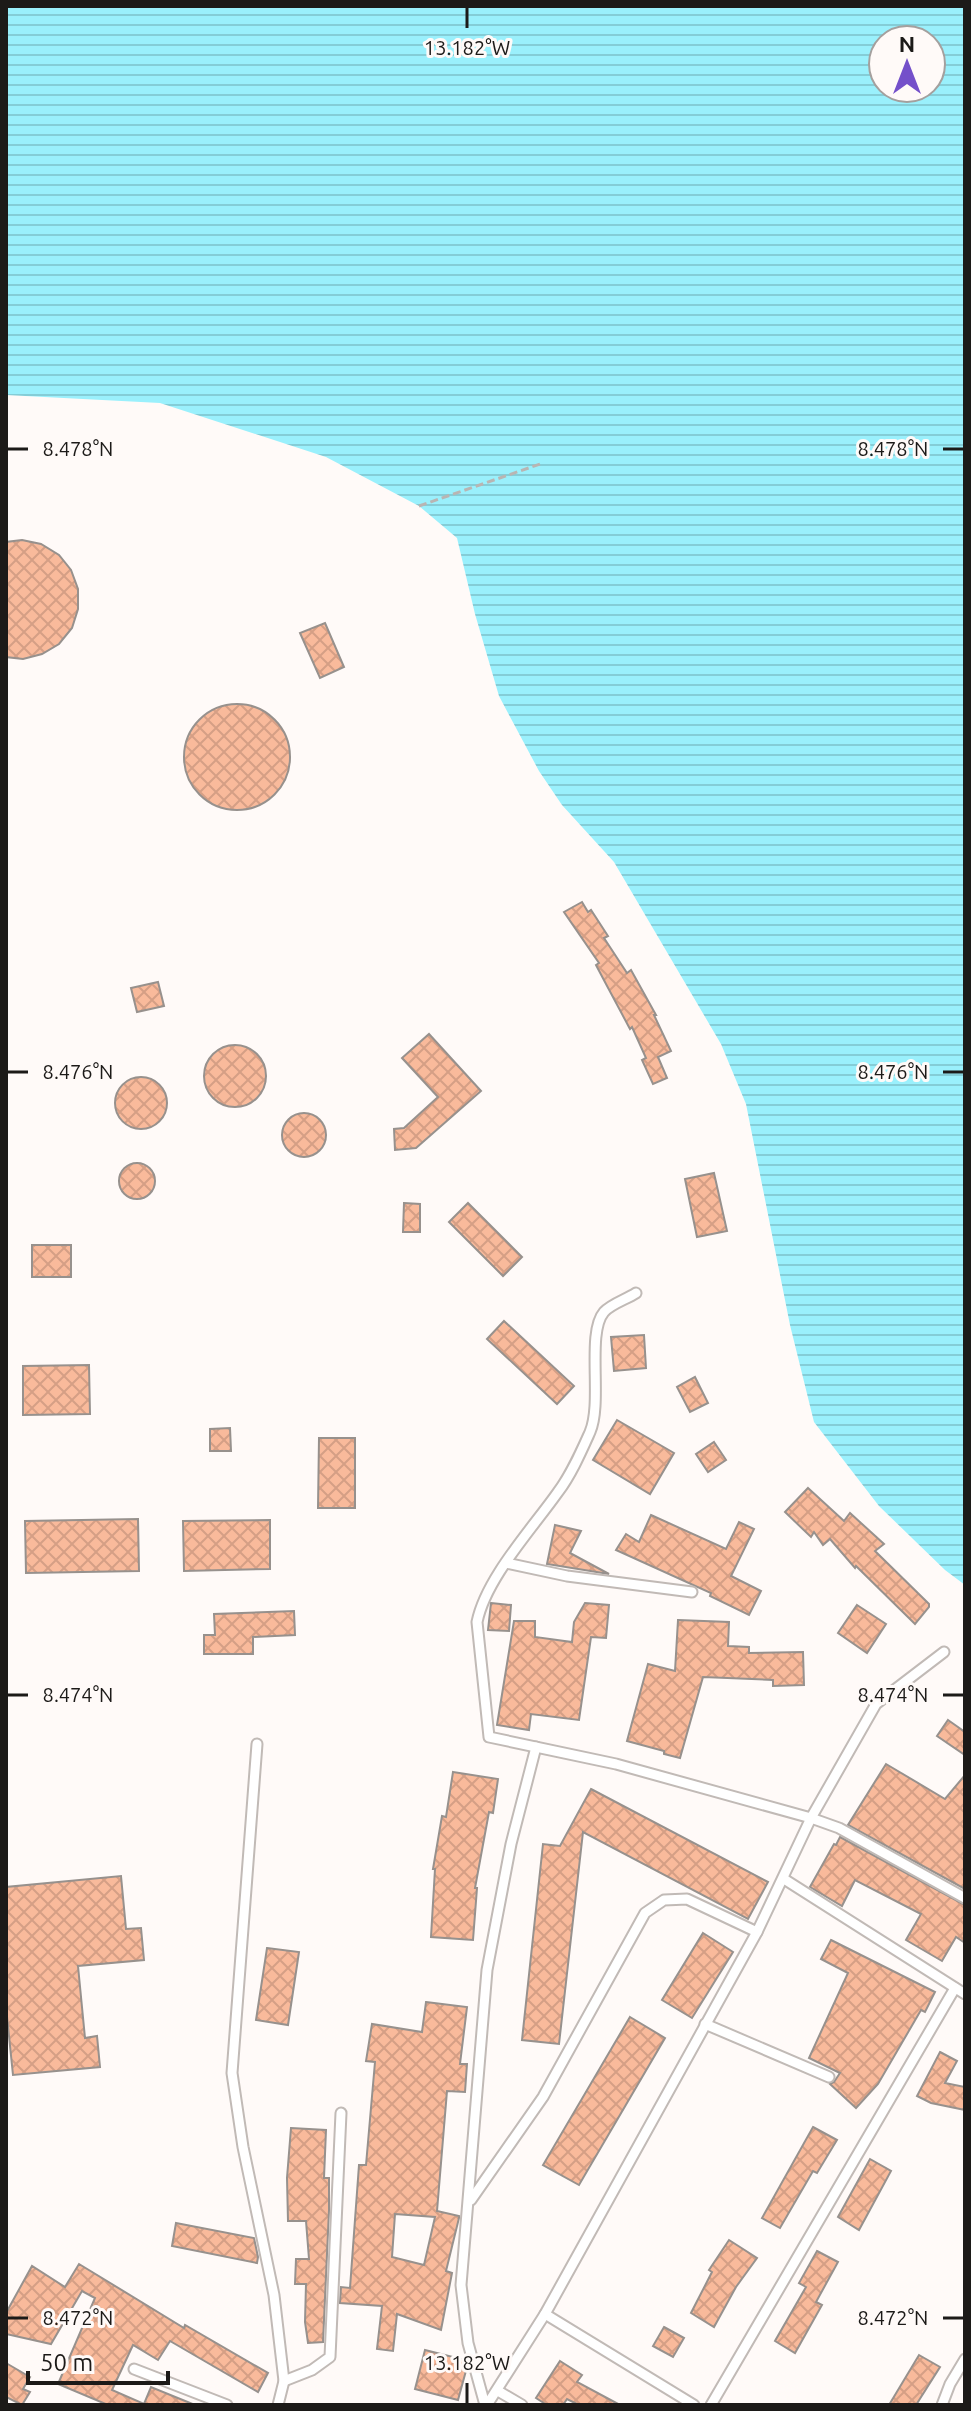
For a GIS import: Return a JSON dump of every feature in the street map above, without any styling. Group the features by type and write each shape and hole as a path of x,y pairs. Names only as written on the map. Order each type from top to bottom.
{"lane":[{"path":"636,1293 605,1311 597,1325 595,1416 591,1431 561,1489 506,1563 480,1607 477,1622 489,1737 616,1764 811,1818 839,1828 965,1898"},
{"path":"506,1563 567,1576 692,1592"},
{"path":"486,2405 498,2391 545,2314 757,1932 811,1818 876,1704 944,1652"},
{"path":"257,1744 232,2073 243,2147 274,2295 284,2381 278,2405"},
{"path":"486,2405 468,2343 461,2285 487,1970 511,1844 536,1747"},
{"path":"784,1879 965,1994"},
{"path":"469,2203 543,2097 645,1913 664,1900 687,1899 757,1932"},
{"path":"711,2405 955,1988"},
{"path":"705,2024 829,2077"},
{"path":"284,2381 312,2370 330,2357 341,2113"},
{"path":"545,2314 694,2405"},
{"path":"942,2405 965,2359"},
{"path":"134,2369 227,2405"},
{"path":"498,2391 522,2405"}],"path":[{"path":"419,506 543,463"}],"water":[{"path":"6,6 965,6 965,1585 945,1570 879,1506 814,1422 790,1325 746,1104 721,1044 614,862 562,805 539,771 499,696 457,538 419,506 326,457 160,403 6,395"}],"building":[{"path":"22,540 41,544 59,555 71,570 78,589 78,609 72,628 59,644 42,654 23,659 6,657 6,542"},
{"path":"325,623 344,667 320,678 300,633"},
{"path":"237,704 257,708 274,720 286,737 290,757 286,777 274,794 257,806 237,810 217,806 200,794 188,777 184,757 188,737 200,720 217,708"},
{"path":"582,902 608,936 604,938 627,973 631,970 656,1015 671,1051 658,1057 667,1078 653,1084 642,1060 646,1058 596,965 599,963 564,912"},
{"path":"158,982 164,1006 137,1012 131,988"},
{"path":"429,1034 481,1091 416,1148 395,1150 394,1129 404,1128 438,1097 402,1058"},
{"path":"229,1045 241,1045 257,1054 264,1064 264,1088 257,1098 241,1107 229,1107 209,1093 204,1082 204,1070 218,1050"},
{"path":"141,1077 159,1085 167,1103 159,1121 141,1129 123,1121 115,1103 123,1085"},
{"path":"304,1113 320,1119 326,1135 320,1151 304,1157 288,1151 282,1135 288,1119"},
{"path":"137,1163 150,1168 155,1181 150,1194 137,1199 124,1194 119,1181 124,1168"},
{"path":"714,1173 727,1231 697,1237 685,1179"},
{"path":"404,1203 420,1204 420,1232 403,1232"},
{"path":"468,1203 522,1257 503,1276 449,1222"},
{"path":"32,1245 71,1245 71,1277 32,1277"},
{"path":"504,1321 574,1386 557,1404 487,1339"},
{"path":"644,1335 646,1368 614,1371 611,1337"},
{"path":"89,1365 90,1414 23,1415 23,1366"},
{"path":"695,1377 708,1403 690,1412 677,1387"},
{"path":"617,1420 674,1453 650,1494 593,1460"},
{"path":"230,1428 231,1451 210,1451 210,1429"},
{"path":"319,1438 355,1438 355,1508 318,1508"},
{"path":"714,1442 726,1460 708,1472 696,1454"},
{"path":"808,1488 844,1521 850,1513 884,1544 875,1551 929,1604 915,1624 855,1568 830,1539 823,1545 814,1532 811,1537 785,1512"},
{"path":"651,1515 726,1549 739,1522 754,1529 731,1576 761,1591 749,1615 710,1596 711,1593 616,1550 626,1534 639,1542"},
{"path":"138,1519 139,1571 26,1573 25,1521"},
{"path":"270,1520 270,1569 184,1571 183,1521"},
{"path":"555,1525 581,1531 570,1553 609,1574 547,1564"},
{"path":"491,1603 511,1605 509,1631 488,1630"},
{"path":"585,1603 609,1605 606,1638 591,1637 579,1720 531,1714 529,1730 497,1725 514,1621 535,1621 535,1637 572,1642 574,1622"},
{"path":"857,1605 886,1624 867,1653 838,1633"},
{"path":"294,1611 295,1635 253,1637 253,1654 204,1654 204,1635 215,1635 214,1614"},
{"path":"678,1620 729,1622 728,1646 749,1647 749,1653 803,1652 804,1685 773,1686 773,1680 703,1677 680,1758 627,1741 648,1664 675,1671"},
{"path":"948,1720 965,1732 965,1755 937,1736"},
{"path":"886,1764 945,1799 965,1775 965,1889 848,1825"},
{"path":"453,1772 498,1779 475,1888 473,1940 431,1937 433,1869"},
{"path":"591,1789 768,1882 748,1919 583,1832 559,2044 522,2040 543,1844 560,1846"},
{"path":"840,1837 965,1905 965,1943 956,1937 942,1961 906,1940 921,1914 855,1880 842,1906 810,1887"},
{"path":"121,1876 126,1929 141,1928 144,1960 78,1966 85,2038 97,2036 100,2067 13,2075 6,2007 6,1887"},
{"path":"703,1933 733,1952 692,2018 662,2000"},
{"path":"831,1940 935,1992 925,2012 921,2010 878,2084 856,2108 830,2084 840,2073 809,2058 848,1973 821,1959"},
{"path":"267,1948 299,1952 288,2025 256,2020"},
{"path":"426,2002 467,2007 460,2064 467,2064 465,2092 447,2091 437,2211 459,2218 446,2271 452,2273 441,2330 397,2314 393,2351 377,2349 382,2306 340,2303 341,2287 350,2288 359,2165 366,2165 375,2062 366,2061 372,2024 422,2032","holes":["395,2214 435,2217 424,2265 392,2257"]},
{"path":"630,2017 665,2038 579,2185 543,2165"},
{"path":"940,2052 957,2061 945,2083 965,2087 965,2110 931,2103 917,2096"},
{"path":"813,2127 837,2140 817,2173 813,2171 780,2228 762,2218"},
{"path":"291,2128 326,2130 324,2178 329,2178 329,2210 323,2342 308,2343 306,2284 295,2284 296,2259 309,2259 306,2221 288,2221"},
{"path":"870,2159 891,2171 859,2230 838,2217"},
{"path":"176,2223 254,2238 257,2263 172,2246"},
{"path":"729,2240 757,2258 736,2287 714,2327 691,2313 712,2272 709,2270"},
{"path":"817,2251 838,2262 816,2302 822,2305 795,2353 775,2341 806,2287 799,2283"},
{"path":"79,2264 184,2328 185,2325 268,2373 258,2392 170,2341 158,2360 133,2345 112,2390 144,2404 151,2387 195,2405 108,2405 58,2384 95,2298 82,2291 51,2344 6,2334 6,2313 32,2266 65,2287"},
{"path":"664,2327 684,2338 673,2357 653,2346"},
{"path":"425,2350 465,2360 467,2367 458,2400 415,2389"},
{"path":"919,2355 940,2367 916,2405 889,2405"},
{"path":"560,2361 582,2375 577,2382 620,2405 579,2405 567,2399 563,2405 547,2405 536,2398"},
{"path":"6,2363 30,2377 23,2389 30,2392 22,2405 6,2397"}]}
